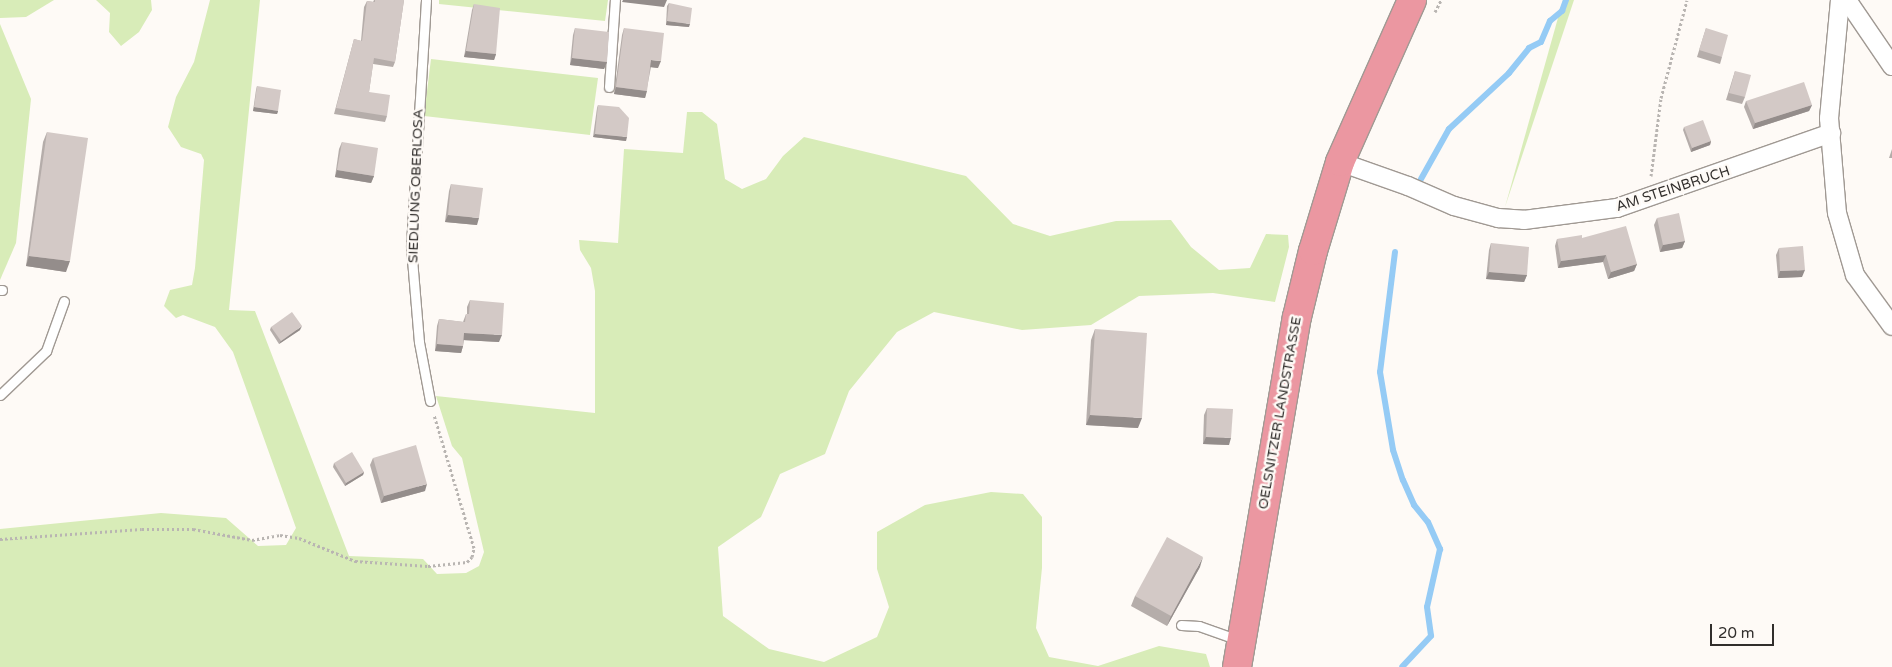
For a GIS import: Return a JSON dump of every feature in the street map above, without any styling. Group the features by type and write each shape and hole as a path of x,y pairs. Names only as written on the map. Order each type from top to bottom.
{"main road":[{"name":"OELSNITZER LANDSTRASSE","path":"1239,654 1297,317 1340,162 1412,0"}],"street":[{"path":"1840,0 1830,82 1831,134 1837,213 1855,276 1892,326"},
{"path":"1847,0 1892,66"},
{"name":"AM STEINBRUCH","path":"1340,162 1408,186 1454,206 1498,218 1524,220 1617,208 1831,134"}],"lane":[{"name":"SIEDLUNG OBERLOSA","path":"426,0 411,247 420,342 430,401"},
{"path":"609,86 615,0"},
{"path":"0,395 46,350 64,301"},
{"path":"1181,625 1199,626 1239,654"}],"path":[{"path":"1434,16 1441,0"},
{"path":"1651,197 1652,158 1661,98 1687,0"},
{"path":"0,539 142,529 193,529 252,540 280,535 299,538 355,561 428,566 467,562 472,558 474,548 430,401"}],"green space":[{"path":"0,0 54,0 26,17 0,18"},
{"path":"96,0 151,0 152,10 139,32 121,46 109,32 110,13"},
{"path":"210,0 260,0 229,310 255,311 349,556 423,559 437,574 466,573 479,566 484,552 462,458 452,446 436,396 595,413 595,291 591,268 580,250 579,240 618,243 624,149 683,153 687,112 702,112 717,124 725,179 742,189 766,179 783,156 804,137 966,176 1013,224 1050,236 1116,221 1171,220 1191,247 1219,270 1250,268 1266,234 1288,235 1289,247 1275,302 1213,293 1139,296 1091,325 1022,330 934,312 897,332 849,391 825,454 780,474 761,517 718,547 723,616 769,649 824,662 877,637 889,607 877,569 877,532 925,505 991,492 1023,494 1042,517 1042,568 1036,628 1049,657 1098,666 1159,646 1206,654 1210,667 0,667 0,529 161,513 226,518 258,546 286,545 296,528 233,352 215,327 183,315 176,318 164,306 170,290 192,285 195,268 204,160 201,154 181,147 168,127 176,97 194,62"},
{"path":"439,0 608,0 605,21 439,4"},
{"path":"1563,0 1574,0 1505,207"},
{"path":"0,24 31,99 16,243 0,280"},
{"path":"431,59 598,78 590,135 424,116"}],"building":[{"path":"375,0 404,0 395,62 374,58 369,92 390,95 387,116 336,108 354,39 362,41 367,1 375,2"},
{"path":"669,3 692,8 690,24 667,21"},
{"path":"474,4 500,8 496,54 466,51"},
{"path":"575,28 609,32 607,62 572,58"},
{"path":"624,28 664,33 661,61 651,60 647,91 616,87"},
{"path":"1706,28 1728,35 1722,57 1699,50"},
{"path":"1735,71 1751,75 1745,97 1729,93"},
{"path":"1804,82 1812,105 1755,123 1746,101"},
{"path":"257,86 281,90 278,111 254,107"},
{"path":"598,105 619,107 629,118 627,137 595,134"},
{"path":"1703,120 1711,141 1692,148 1684,127"},
{"path":"47,132 88,138 70,261 29,256"},
{"path":"342,142 378,148 374,176 337,170"},
{"path":"451,184 483,188 479,218 448,215"},
{"path":"1679,213 1685,241 1663,245 1657,218"},
{"path":"1626,226 1637,264 1611,272 1606,255 1561,261 1557,239 1582,235 1582,238"},
{"path":"1491,243 1529,247 1527,275 1489,272"},
{"path":"1803,246 1805,270 1780,271 1779,248"},
{"path":"470,300 504,303 502,335 464,333 463,346 437,344 439,319 465,322 466,314 469,314"},
{"path":"292,312 302,326 281,341 271,327"},
{"path":"1095,329 1147,333 1142,418 1090,415"},
{"path":"1207,408 1233,409 1231,438 1206,437"},
{"path":"416,445 427,484 384,496 373,458"},
{"path":"352,452 364,472 346,483 334,463"},
{"path":"1167,537 1203,557 1171,616 1135,596"}],"waterway":[{"path":"1421,179 1449,129 1509,73 1529,48 1541,42 1550,21 1562,11 1566,0"},
{"path":"1395,252 1380,372 1393,450 1403,480 1414,505 1428,522 1440,549 1427,607 1431,636 1402,667"}]}
